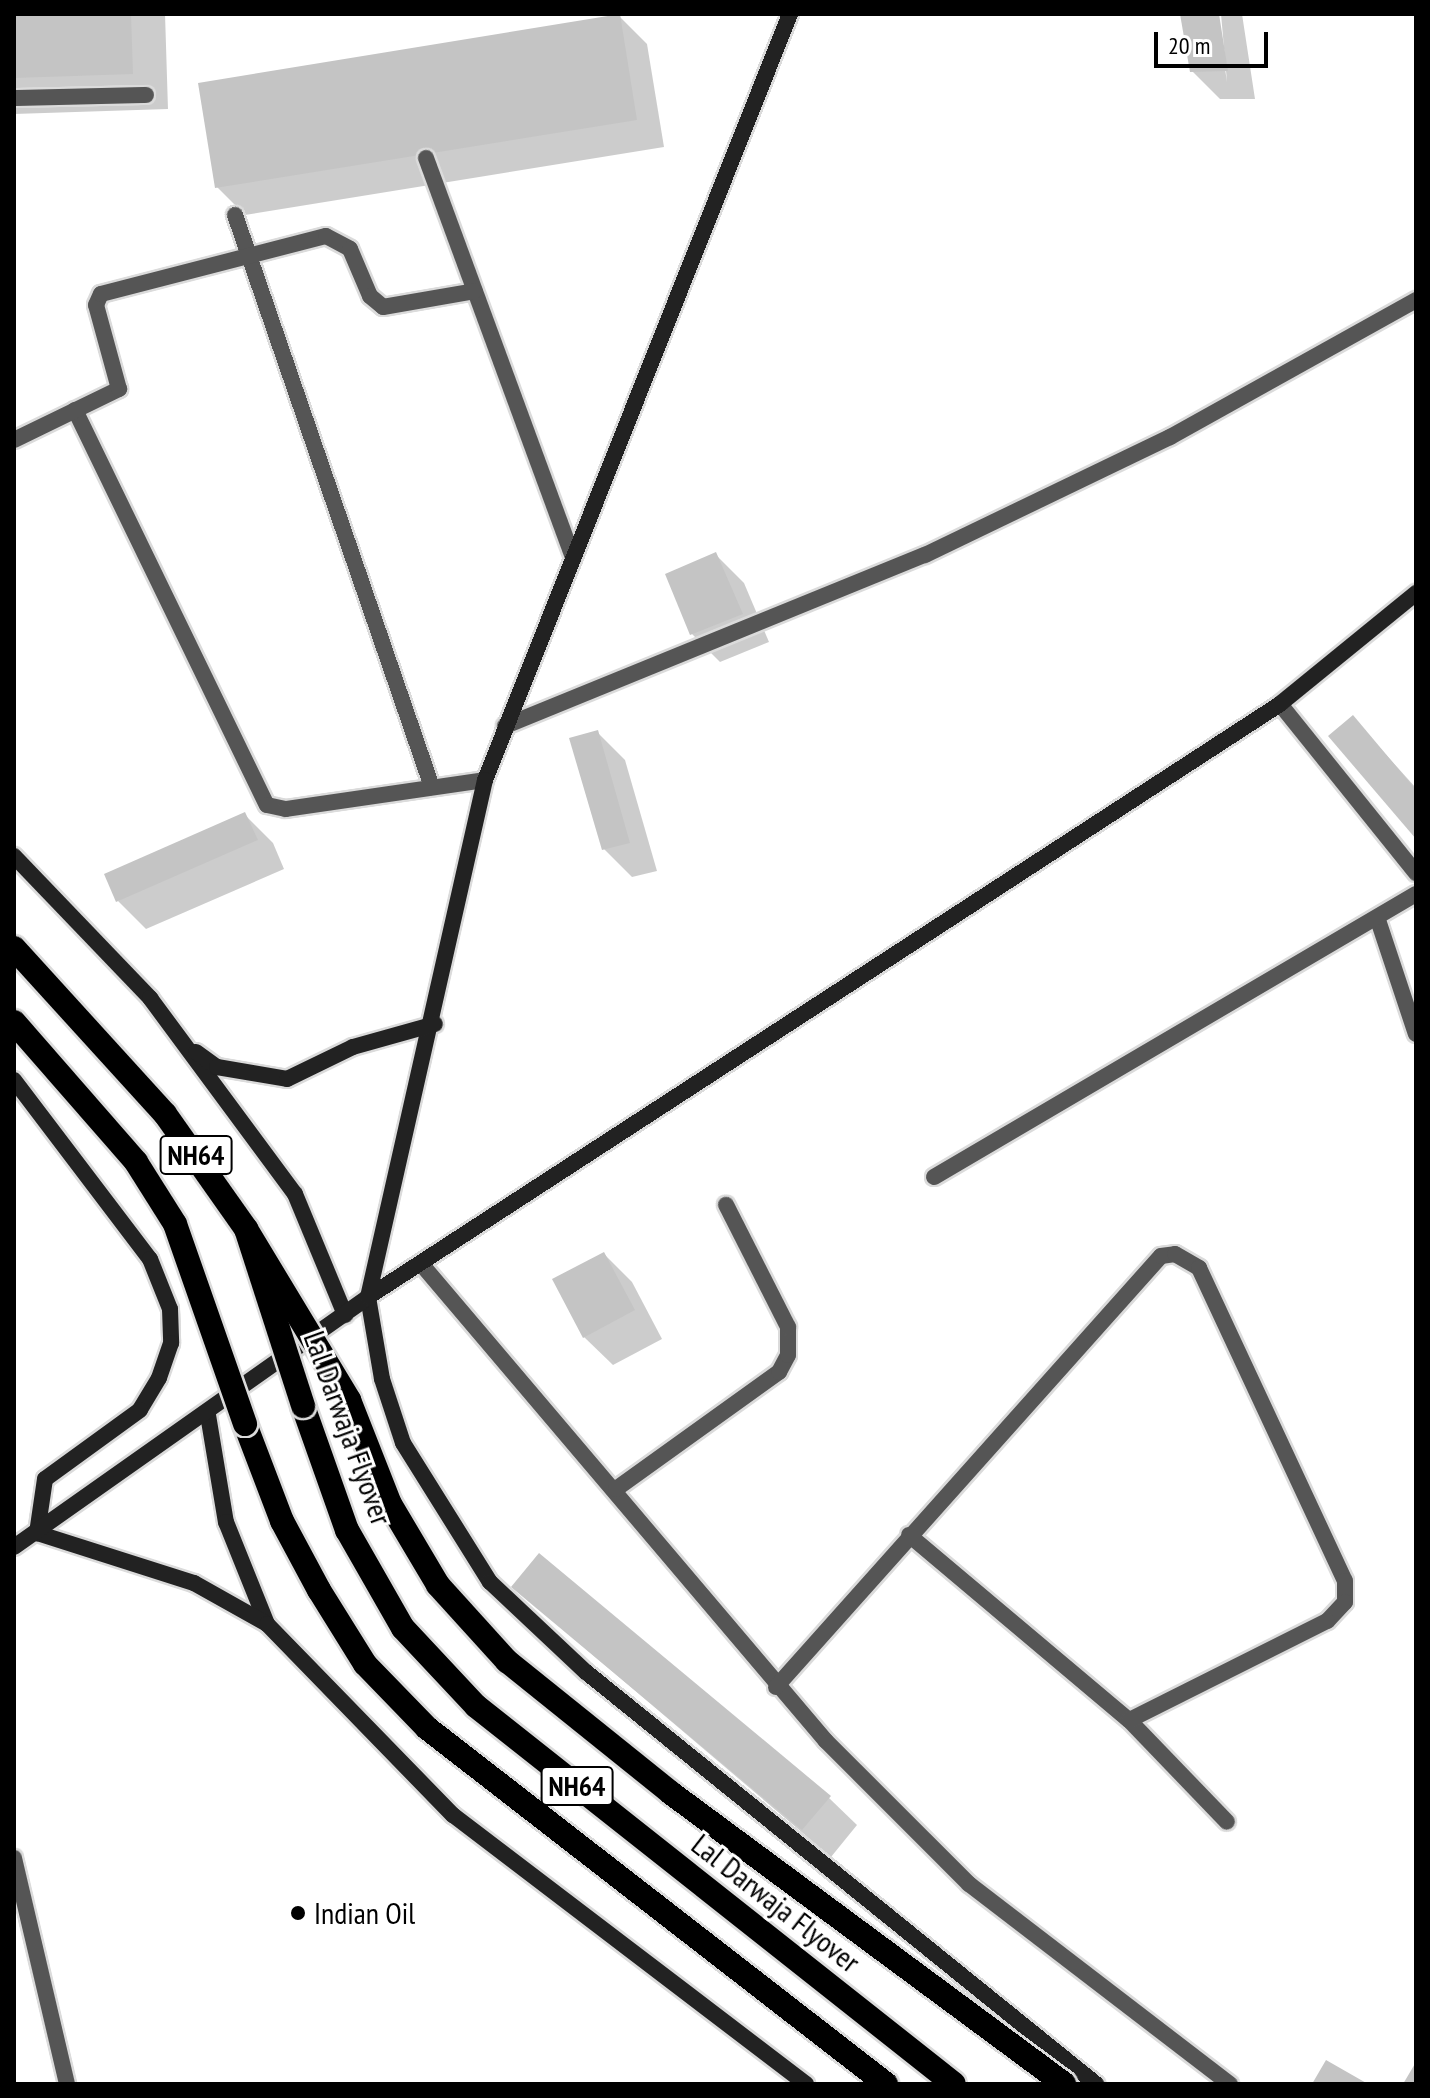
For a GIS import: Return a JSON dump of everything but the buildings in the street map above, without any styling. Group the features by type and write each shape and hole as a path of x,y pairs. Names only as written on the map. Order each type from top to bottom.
{"highway":[{"name":"Lal Darwaja Flyover","path":"14,948 165,1114 246,1229 347,1530 403,1628 476,1706 954,2084"},
{"name":"NH64","path":"14,1022 136,1162 175,1224 282,1521 365,1664 515,1803 886,2084"},
{"path":"246,1229 349,1400 390,1504 438,1585 507,1661 671,1793 1064,2084"}],"street":[{"path":"790,14 485,780 435,1024 379,1230 368,1297 382,1379 403,1443 490,1582 586,1672 1096,2084"},
{"path":"14,98 146,95"},
{"path":"426,158 573,558"},
{"path":"235,215 432,787"},
{"path":"14,440 119,389 96,305 101,294 249,253 339,237 383,307 475,291"},
{"path":"505,726 925,555 1170,437 1416,300"},
{"path":"75,410 267,805 286,809 485,780"},
{"path":"14,1547 208,1415 368,1297 423,1266 1280,704 1416,593"},
{"path":"1280,704 1416,873"},
{"path":"14,856 150,998 295,1194 345,1315"},
{"path":"934,1177 1378,920 1416,894"},
{"path":"1378,920 1416,1034"},
{"path":"185,1045 217,1067 287,1079 353,1047 435,1024"},
{"path":"14,1080 150,1259 170,1309 171,1343 159,1378 140,1410 45,1479 37,1533"},
{"path":"616,1489 779,1372 788,1355 788,1327 726,1205"},
{"path":"776,1687 1161,1256 1188,1257 1345,1581 1345,1602 1327,1621 1129,1720"},
{"path":"423,1266 616,1489 776,1687 969,1884 1230,2084"},
{"path":"208,1415 226,1522 267,1624"},
{"path":"37,1533 194,1583 267,1624 453,1815 806,2084"},
{"path":"909,1535 1129,1720 1227,1822"},
{"path":"14,1858 67,2084"}],"place":[{"name":"Indian Oil","path":"298,1913"}]}
